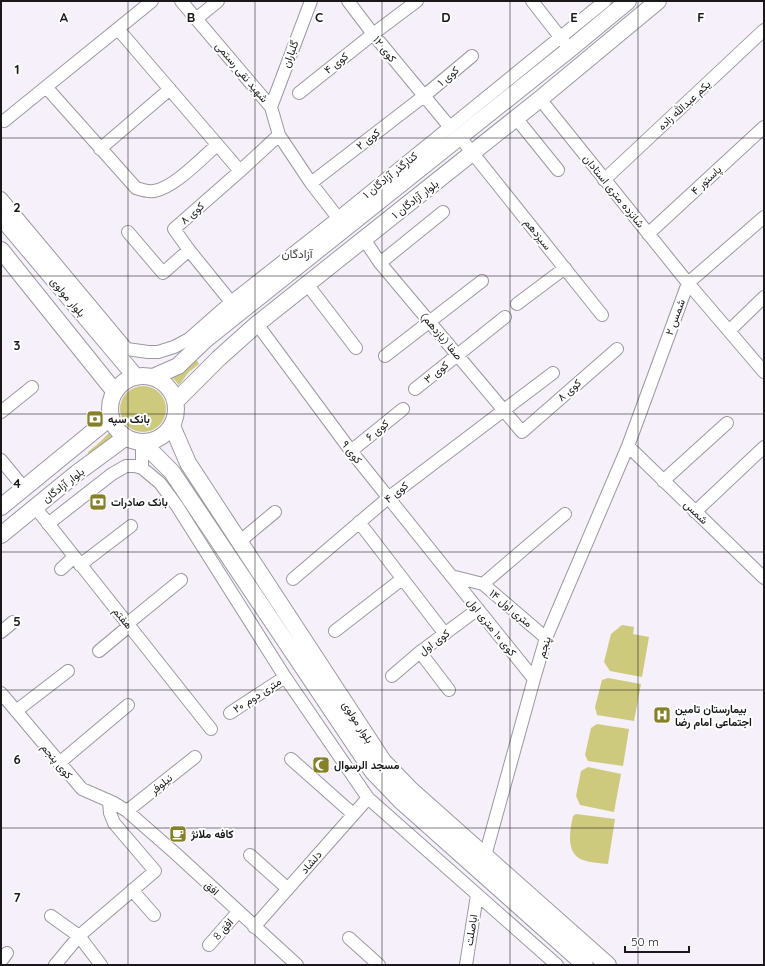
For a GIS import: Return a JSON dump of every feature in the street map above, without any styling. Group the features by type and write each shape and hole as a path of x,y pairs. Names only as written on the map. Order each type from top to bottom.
{"main road":[{"name":"بلوار آزادگان ۱","path":"153,377 178,366 205,340 342,223 454,131 565,43 628,1"},
{"name":"بلوار آزادگان ۱","path":"176,401 256,324 473,153 658,1"},
{"name":"بلوار مولوی","path":"1,217 136,377"},
{"name":"بلوار مولوی","path":"1,250 115,392"},
{"path":"205,340 208,355 212,358 219,358"},
{"path":"136,377 153,377 167,386 172,393 176,401 175,418 172,426 162,436 142,442 126,437 117,428 111,417 110,408 115,392 121,385 136,377"},
{"name":"بلوار آزادگان","path":"1,507 111,417"},
{"name":"بلوار مولوی","path":"172,426 188,463 406,796 584,965"},
{"name":"بلوار آزادگان","path":"1,535 77,473 126,437"},
{"name":"بلوار مولوی","path":"142,442 172,472 373,772 485,856 608,965"},
{"path":"64,457 70,460 77,473"},
{"path":"182,487 187,478 192,476 198,477"}],"street":[{"path":"4,121 152,1"},
{"name":"شهید نقی رستمی","path":"181,1 271,107 279,135 311,183 342,223"},
{"path":"196,19 218,1"},
{"name":"گلباران","path":"271,107 311,1"},
{"name":"کوی ۱۲","path":"348,1 373,34 454,131"},
{"path":"373,34 418,1"},
{"path":"536,3 565,43 605,1"},
{"path":"118,29 240,172"},
{"name":"یکم عبدالله زاده","path":"604,180 764,30"},
{"name":"کوی ۴","path":"299,93 373,34"},
{"name":"کوی ۱","path":"424,96 472,56"},
{"path":"46,87 136,188 155,191 172,184 217,145"},
{"path":"100,148 170,89"},
{"name":"کوی ۲","path":"311,183 424,96"},
{"name":"شانزده متری استادان","path":"540,99 688,283 764,372"},
{"path":"516,118 558,170"},
{"name":"پاستور ۴","path":"648,234 764,127"},
{"name":"سیزدهم","path":"454,131 602,315"},
{"name":"کوی ۸","path":"231,302 188,250 174,229 240,172 279,135"},
{"path":"1,198 127,348 136,377"},
{"path":"380,263 443,212"},
{"name":"شمس ۲","path":"628,446 688,283 764,217"},
{"path":"127,348 148,352 158,352 174,347 189,339 231,302 342,223"},
{"path":"128,232 163,273 188,250"},
{"name":"صفا (یازدهم)","path":"364,239 380,263 522,432"},
{"path":"517,304 565,268"},
{"path":"385,356 482,282"},
{"path":"307,284 356,348"},
{"path":"729,331 764,297"},
{"path":"457,354 505,317"},
{"name":"کوی ۹","path":"256,324 350,451 451,576"},
{"path":"178,366 189,339"},
{"name":"کوی ۸","path":"522,432 617,349"},
{"name":"کوی ۳","path":"416,388 457,354"},
{"path":"504,410 553,374"},
{"path":"1,412 32,387"},
{"name":"کوی ۶","path":"350,451 403,409"},
{"name":"کوی ۴","path":"293,579 388,498 504,410"},
{"path":"664,481 727,423"},
{"path":"142,442 142,468"},
{"name":"شمس","path":"628,446 764,578"},
{"name":"پنجم","path":"485,856 546,638 628,446"},
{"path":"695,512 764,447"},
{"path":"1,460 24,488"},
{"path":"48,524 112,474 126,466 142,468 160,483 177,506 285,677 368,798 556,965"},
{"name":"هفتم","path":"35,507 210,729"},
{"path":"239,542 275,512"},
{"path":"483,584 565,514"},
{"path":"359,522 445,634"},
{"path":"61,569 77,561 131,526"},
{"name":"۱۴ متری اول","path":"451,576 483,584 546,638"},
{"name":"کوی ۱۰ متری اول","path":"451,576 534,679"},
{"path":"334,631 402,579"},
{"path":"99,651 181,580"},
{"name":"کوی اول","path":"392,676 420,652 478,609"},
{"path":"1,632 13,622"},
{"path":"420,652 449,690"},
{"path":"16,711 68,671"},
{"name":"۲۰ متری دوم","path":"230,713 285,677"},
{"name":"کوی پنجم","path":"1,693 82,789 114,803 127,811"},
{"path":"59,763 128,705"},
{"name":"نیلوفر","path":"127,811 195,757"},
{"path":"291,759 353,814"},
{"name":"دلشاد","path":"254,927 368,798"},
{"path":"55,965 79,936 155,871 114,823 110,813 109,801"},
{"name":"افق","path":"127,811 175,853 289,962"},
{"path":"250,855 288,888"},
{"path":"132,890 154,915"},
{"name":"اباصلت","path":"466,965 477,895"},
{"name":"افق 8","path":"209,945 238,912"},
{"path":"51,916 79,936 101,965"},
{"path":"349,938 379,965"}],"shaded area":[{"path":"196,359 199,364 189,372 179,385 171,376"},
{"path":"143,386 156,390 162,396 166,409 162,422 156,428 143,432 130,428 124,422 120,409 124,396 130,390"},
{"path":"111,431 117,437 90,456 88,452"},
{"path":"622,625 634,627 633,634 649,637 642,677 610,671 604,662 611,634"},
{"path":"608,678 641,684 634,721 597,715 595,707 602,680"},
{"path":"597,724 629,729 623,766 588,761 585,755 591,728"},
{"path":"588,767 621,774 614,812 580,805 576,796 581,771"},
{"path":"576,814 615,819 608,864 583,860 573,853 570,834 573,816"}],"place":[{"name":"بانک سپه","path":"95,419"},
{"name":"بانک صادرات","path":"98,502"},
{"name":"بیمارستان تامین اجتماعی امام رضا","path":"662,715"},
{"name":"مسجد الرسوال","path":"321,765"},
{"name":"کافه ملانژ","path":"178,834"}],"district":[{"name":"آزادگان","path":"297,253"}]}
